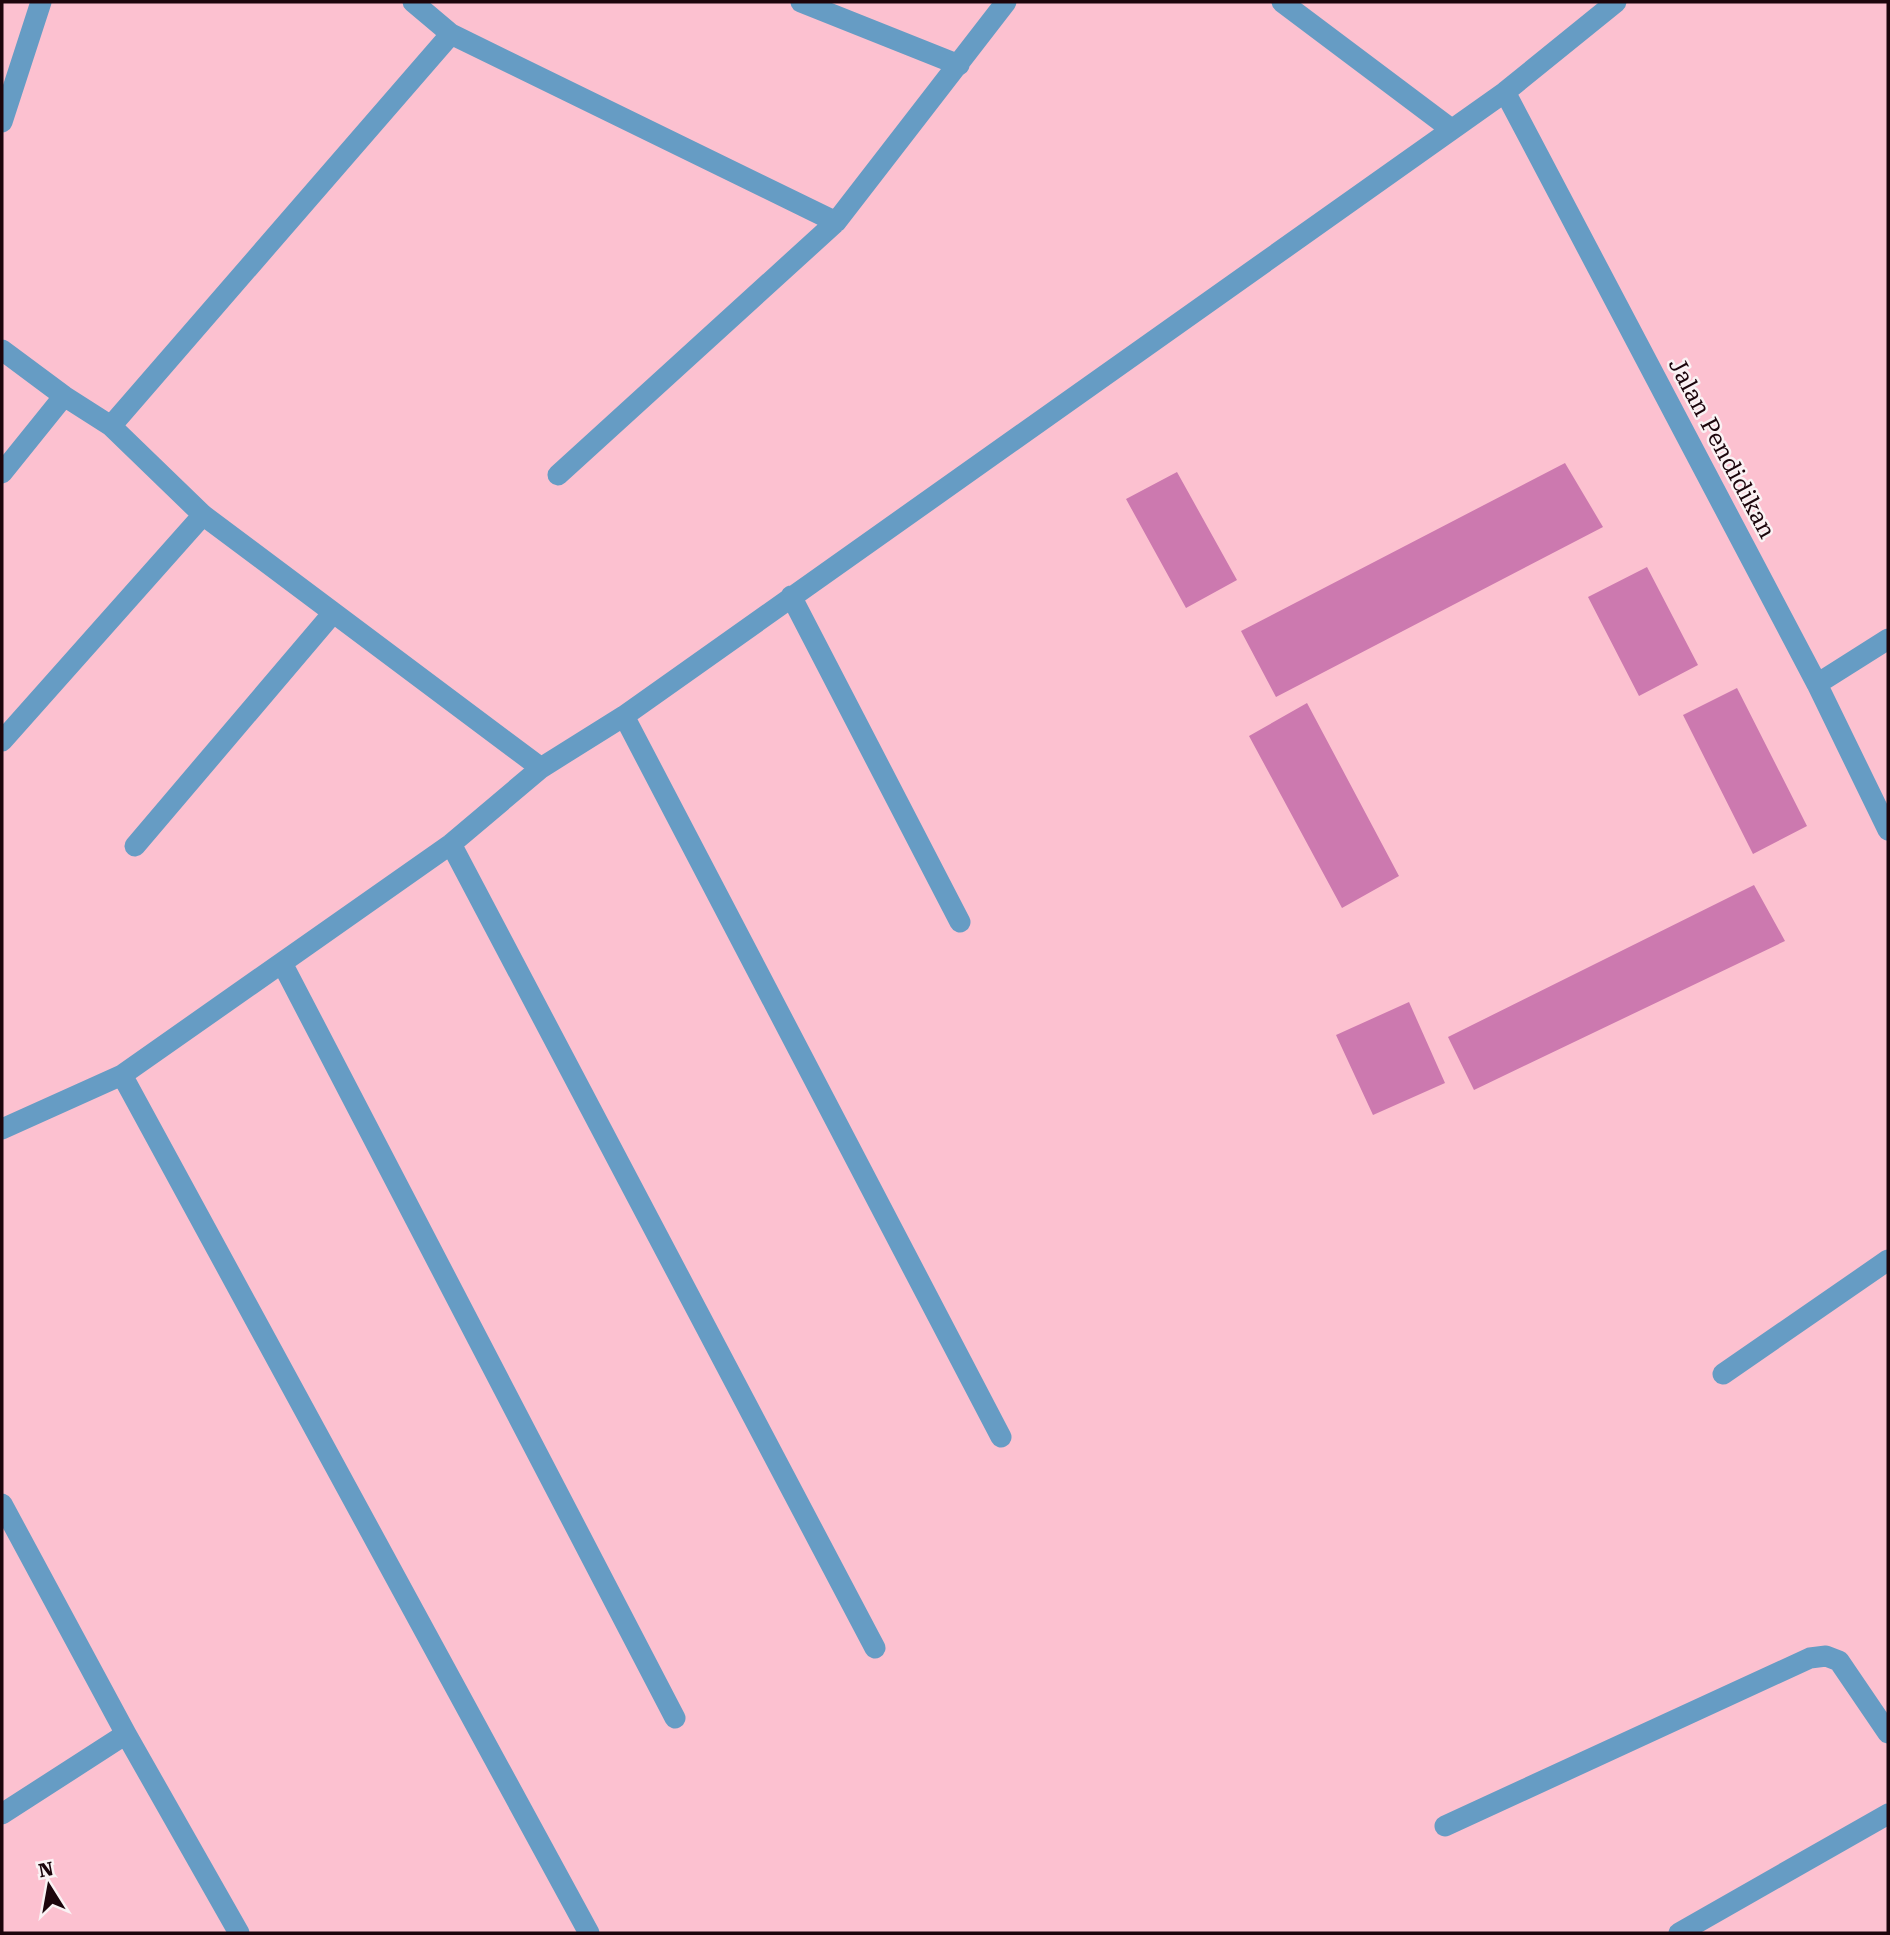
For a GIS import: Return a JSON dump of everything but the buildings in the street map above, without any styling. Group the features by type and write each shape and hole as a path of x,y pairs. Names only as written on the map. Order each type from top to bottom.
{"street":[{"path":"2,122 41,2"},
{"path":"413,2 451,33 836,222"},
{"path":"802,2 958,65"},
{"path":"558,475 836,222 1006,2"},
{"path":"1282,2 1451,129"},
{"path":"2,1129 122,1075 451,844 541,768 624,716 1505,92 1616,2"},
{"path":"111,426 451,33"},
{"name":"Jalan Pendidikan","path":"1505,92 1817,684 1888,830"},
{"path":"2,350 64,396 111,426 203,515 541,768"},
{"path":"2,473 64,396"},
{"path":"2,741 203,515"},
{"path":"791,596 960,922"},
{"path":"135,846 333,613"},
{"path":"1817,684 1888,639"},
{"path":"624,716 1002,1437"},
{"path":"451,844 876,1648"},
{"path":"282,963 675,1718"},
{"path":"122,1075 589,1933"},
{"path":"1723,1374 1888,1260"},
{"path":"2,1504 126,1734 239,1933"},
{"path":"1445,1826 1810,1658 1829,1656 1839,1661 1888,1733"},
{"path":"2,1814 126,1734"},
{"path":"1679,1933 1888,1814"}]}
